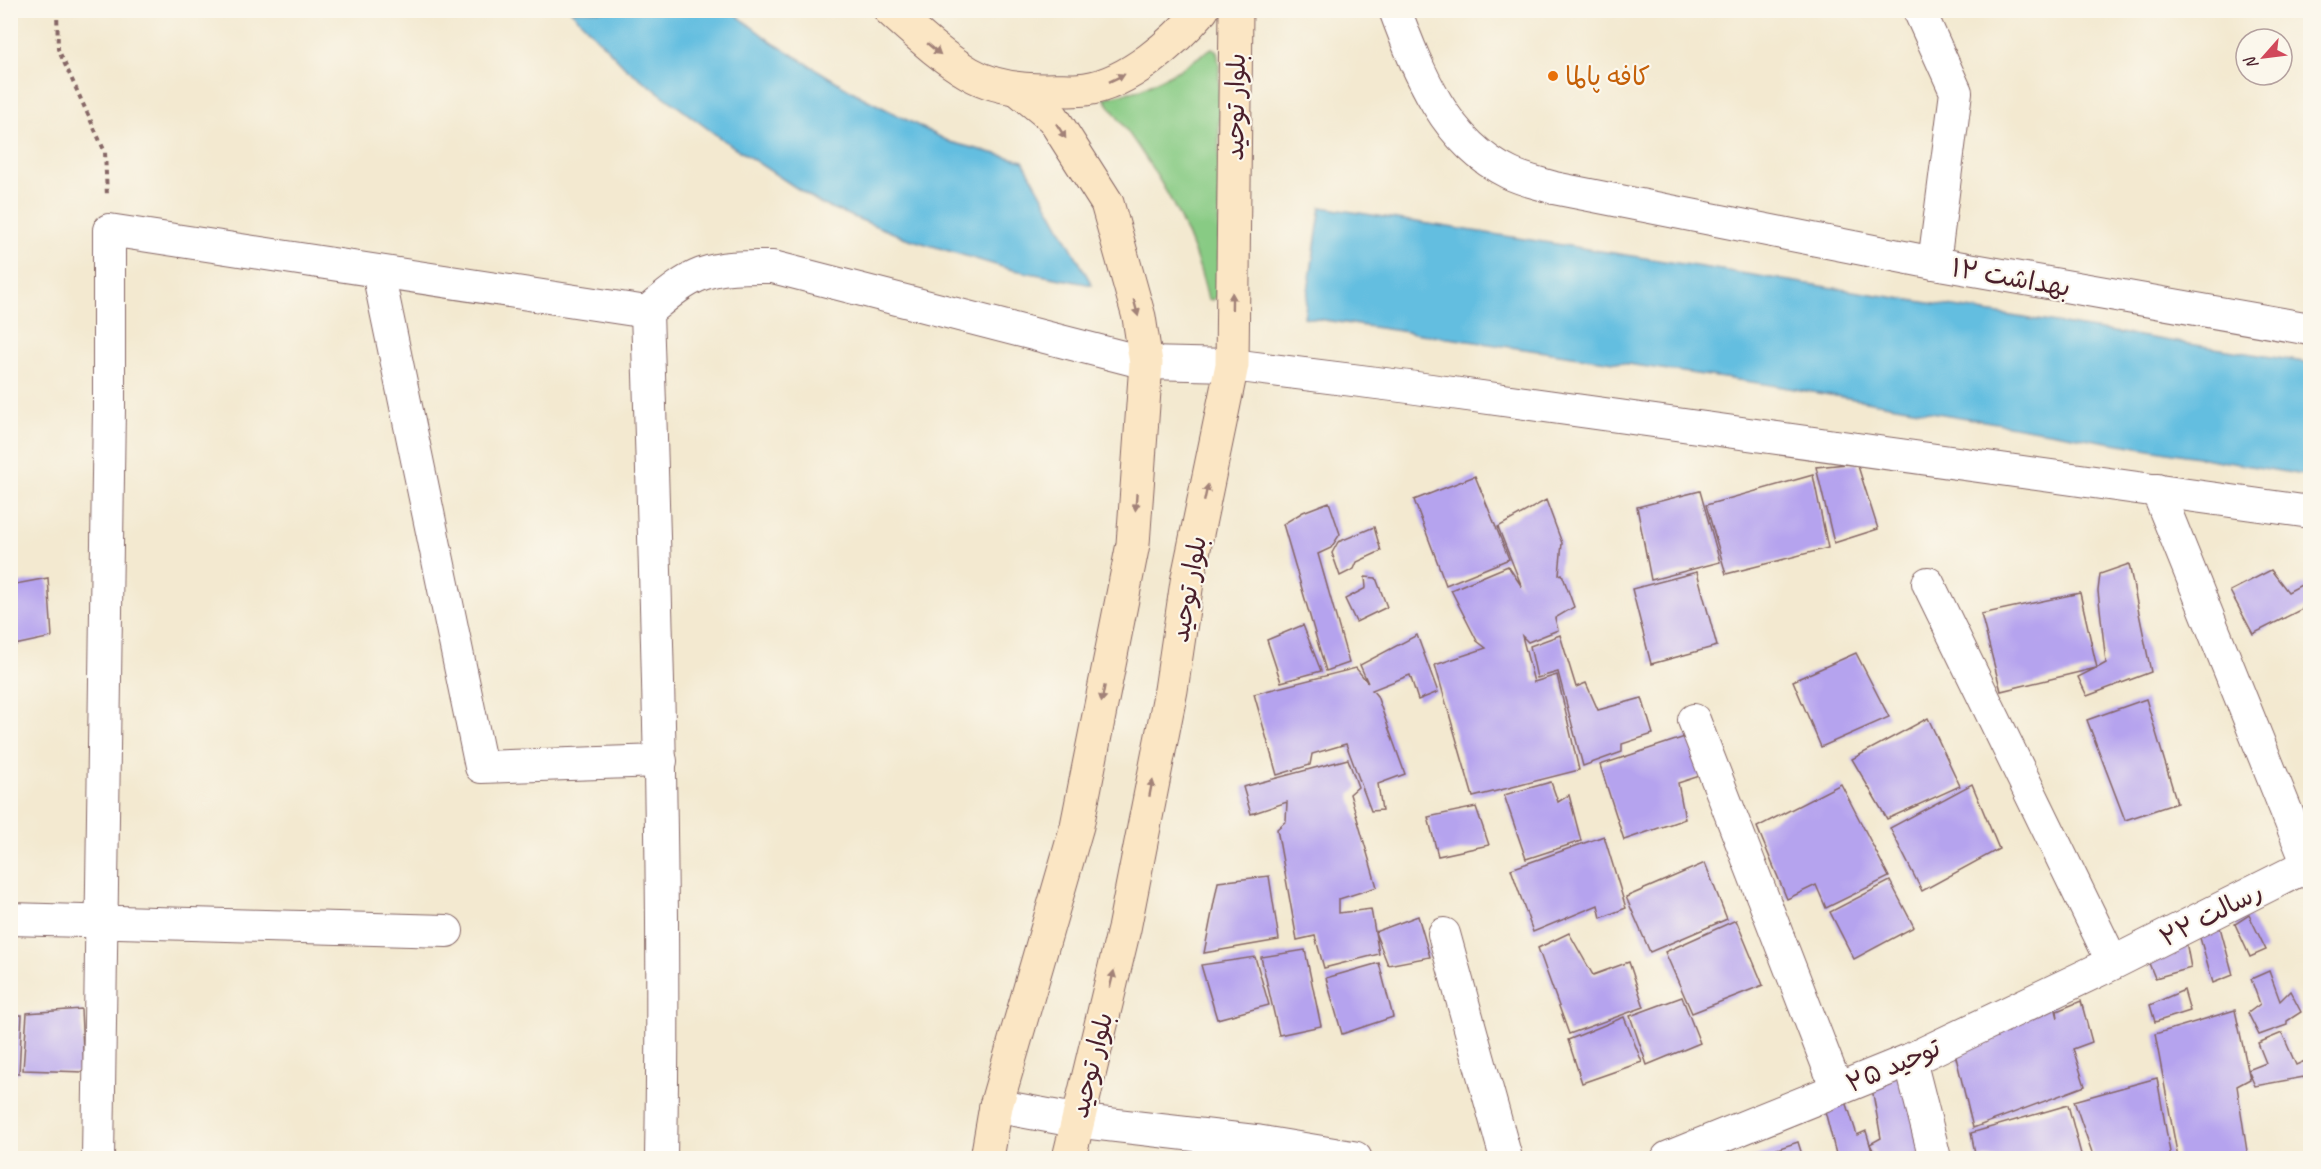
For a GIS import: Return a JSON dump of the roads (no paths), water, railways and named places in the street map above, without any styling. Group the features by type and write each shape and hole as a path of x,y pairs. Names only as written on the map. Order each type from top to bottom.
{"main road":[{"path":"890,10 940,54 972,75 1019,90 1087,89 1112,81 1161,51 1185,30 1202,10"},
{"name":"بلوار توحید","path":"1069,1158 1124,929 1171,690 1188,582 1232,365 1236,10"},
{"path":"987,1158 996,1106 1079,816 1133,544 1146,363 1139,317 1107,202 1053,118 1019,90"}],"street":[{"path":"1395,10 1410,50 1438,107 1471,148 1509,173 1554,188 1934,263"},
{"name":"بهداشت ۱۲","path":"1919,10 1956,92 1934,263 2310,329"},
{"path":"98,1158 109,407 109,230 647,312 679,286 703,273 738,267 773,267 1146,363 1232,365 1409,387 2310,513"},
{"path":"378,272 481,767 661,761"},
{"path":"647,312 661,761 664,1001 661,1158"},
{"path":"2157,490 2309,869"},
{"path":"1928,583 2113,963"},
{"path":"1694,720 1837,1089"},
{"name":"رسالت ۲۲","path":"2113,963 2309,869"},
{"path":"10,919 447,932"},
{"path":"1444,934 1506,1158"},
{"name":"توحید ۲۵","path":"1668,1158 1910,1059 2113,963"},
{"path":"1910,1059 1935,1158"},
{"path":"996,1106 1078,1121 1259,1142 1355,1158"}],"water":[{"path":"571,11 731,11 773,43 860,96 950,142 1023,161 1092,285 1009,269 906,238 821,204 723,140 626,68"},
{"path":"1321,207 2310,363 2310,476 1765,384 1304,317"}],"place":[{"name":"کافه پالما","path":"1553,76"}]}
